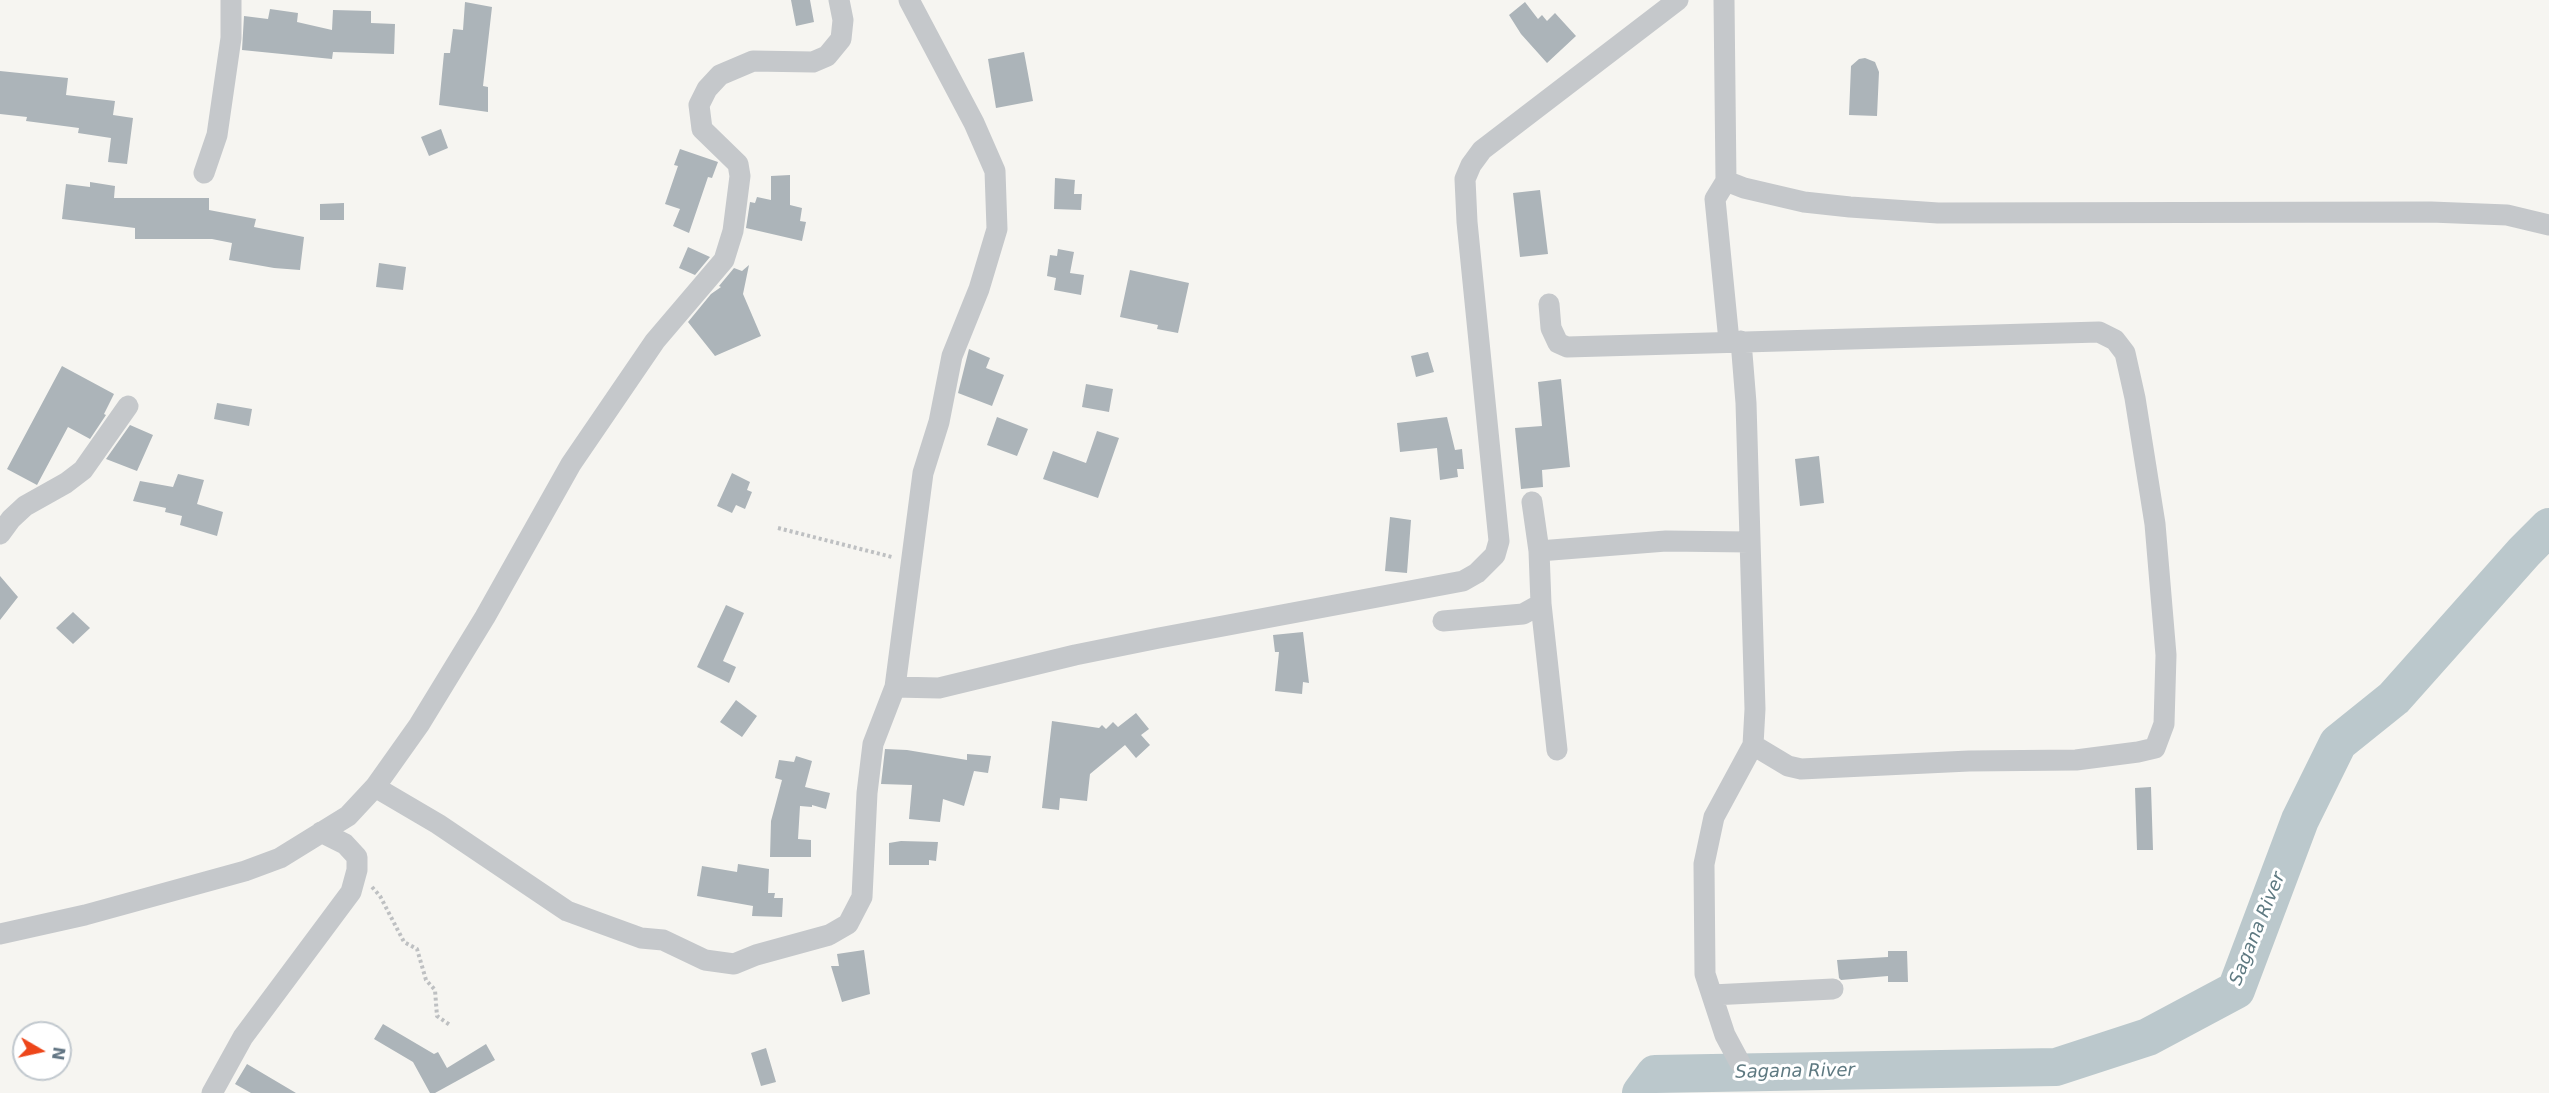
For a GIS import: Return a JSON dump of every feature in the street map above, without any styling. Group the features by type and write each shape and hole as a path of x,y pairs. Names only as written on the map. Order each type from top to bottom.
{"street":[{"path":"204,173 217,135 231,38 231,0"},
{"path":"0,934 85,915 245,871 280,858 348,816 375,787 425,715 485,617 571,464 655,341 724,260 733,231 740,176 738,164 702,129 699,105 707,89 720,75 753,61 813,62 827,56 841,39 843,20 839,0"},
{"path":"375,787 438,824 567,911 641,938 663,940 705,960 734,964 756,955 829,935 848,924 862,897 867,793 873,744 895,687 923,473 939,422 952,356 979,290 997,229 995,171 974,123 909,0"},
{"path":"895,687 939,688 1075,655 1463,581 1478,573 1495,555 1499,531 1467,222 1465,179 1471,165 1482,150 1678,0"},
{"path":"1724,0 1726,181 1715,199 1746,403 1755,709 1753,745 1714,817 1707,840 1704,864 1705,974 1725,1035 1740,1063"},
{"path":"1726,181 1744,188 1804,202 1938,213 2431,212 2507,215 2549,225"},
{"path":"1549,304 1551,328 1558,343 1568,346 2099,332 2115,340 2125,353 2135,398 2155,524 2166,655 2164,724 2155,748 2076,760 1969,761 1801,770 1788,766 1753,745"},
{"path":"0,534 25,506 66,483 83,470 128,406"},
{"path":"1532,501 1539,551 1541,604 1557,750"},
{"path":"1539,551 1666,542 1749,542"},
{"path":"1443,621 1523,614 1541,604"},
{"path":"212,1093 243,1036 351,892 357,870 357,857 345,844 321,832"},
{"path":"1712,995 1833,989"}],"path":[{"path":"778,528 897,559"},
{"path":"357,870 380,896 404,942 417,949 426,980 435,990 437,1016 450,1025"}],"building":[{"path":"791,0 810,0 814,22 796,26"},
{"path":"465,2 492,7 483,86 488,87 488,112 439,105 444,53 450,53 453,29 463,30"},
{"path":"1525,2 1538,19 1542,15 1547,21 1555,13 1576,36 1547,63 1521,34 1509,15"},
{"path":"270,9 298,13 297,22 332,30 333,10 371,11 371,23 395,24 394,54 333,52 332,59 242,50 244,16 268,19"},
{"path":"1024,52 1033,101 996,108 988,59"},
{"path":"1865,58 1875,62 1879,72 1877,116 1849,115 1851,66 1859,59"},
{"path":"0,71 68,78 66,95 115,101 113,115 133,118 127,164 108,162 111,138 78,133 79,128 26,121 27,117 0,114"},
{"path":"441,129 448,148 429,156 421,137"},
{"path":"680,149 718,162 712,178 708,177 689,233 673,226 680,209 665,204 678,166 674,165"},
{"path":"790,175 790,205 802,208 800,221 806,222 802,241 746,228 750,202 755,203 757,197 771,200 771,176"},
{"path":"1055,178 1075,180 1074,194 1082,194 1081,210 1054,209"},
{"path":"90,182 115,186 114,198 209,198 209,210 256,219 254,227 304,237 300,270 229,260 232,243 212,239 135,239 135,228 62,219 66,184 90,187"},
{"path":"1540,190 1548,254 1520,257 1513,193"},
{"path":"344,203 344,220 320,220 320,204"},
{"path":"688,247 710,257 695,275 679,268"},
{"path":"1058,249 1074,252 1070,273 1084,275 1081,295 1054,290 1056,278 1047,276 1050,255 1057,256"},
{"path":"379,263 406,267 403,290 376,287"},
{"path":"749,265 743,294 761,336 715,356 688,322 711,294 721,287 719,286 734,268 742,271"},
{"path":"1130,270 1189,283 1178,333 1157,329 1158,325 1120,317"},
{"path":"969,349 990,358 986,368 1004,375 992,406 958,393"},
{"path":"1428,352 1434,372 1416,377 1411,356"},
{"path":"62,366 114,394 104,414 106,415 90,439 68,427 37,485 7,469"},
{"path":"1561,379 1570,467 1542,470 1543,487 1521,489 1515,428 1542,426 1538,382"},
{"path":"1086,384 1113,389 1109,412 1082,407"},
{"path":"217,403 252,409 249,426 214,419"},
{"path":"997,417 1028,429 1017,456 987,445"},
{"path":"1447,417 1455,450 1462,449 1464,469 1457,469 1458,477 1440,480 1437,448 1400,452 1397,423"},
{"path":"130,425 153,435 137,471 106,459"},
{"path":"1097,431 1119,438 1098,498 1043,479 1053,451 1086,463"},
{"path":"1819,456 1824,503 1800,506 1795,459"},
{"path":"732,473 750,482 747,490 752,492 745,509 736,505 732,513 717,506"},
{"path":"178,474 204,480 197,504 223,512 217,536 180,525 182,516 165,512 166,508 133,501 140,481 173,487"},
{"path":"1390,517 1411,520 1407,573 1385,571"},
{"path":"0,576 18,597 0,620"},
{"path":"726,605 744,613 723,661 736,667 729,683 697,667"},
{"path":"73,612 90,628 73,644 56,628"},
{"path":"1303,632 1309,683 1303,682 1302,694 1275,691 1279,652 1275,652 1273,635"},
{"path":"736,700 757,716 742,737 720,722"},
{"path":"1136,713 1149,729 1141,735 1150,745 1136,758 1125,745 1090,774 1087,801 1060,798 1059,810 1042,808 1052,721 1099,728 1102,725 1106,729 1113,722 1118,727"},
{"path":"885,749 907,750 967,760 967,754 991,756 988,773 974,771 964,806 943,799 940,822 909,819 912,785 881,784"},
{"path":"796,756 812,761 805,787 830,793 826,809 812,805 812,807 800,806 798,839 811,840 811,857 770,857 771,821 782,780 775,778 779,760 794,762"},
{"path":"2151,787 2153,850 2137,850 2135,788"},
{"path":"938,842 936,861 929,860 929,865 889,865 889,843"},
{"path":"738,864 769,869 768,893 775,893 774,898 783,898 782,917 752,916 753,906 697,896 702,866 737,872"},
{"path":"864,950 870,994 842,1002 831,966 839,966 837,954"},
{"path":"1888,951 1907,951 1908,982 1888,982 1888,976 1841,980 1839,978 1837,960 1888,957"},
{"path":"383,1024 434,1054 438,1052 447,1068 486,1044 495,1060 435,1093 430,1093 413,1062 374,1039"},
{"path":"766,1048 776,1082 761,1086 751,1053"},
{"path":"247,1064 296,1093 251,1093 235,1084"}],"waterway":[{"name":"Sagana River","path":"1641,1093 1655,1074 2056,1067 2148,1037 2236,990 2300,820 2338,743 2394,698 2549,527"}]}
